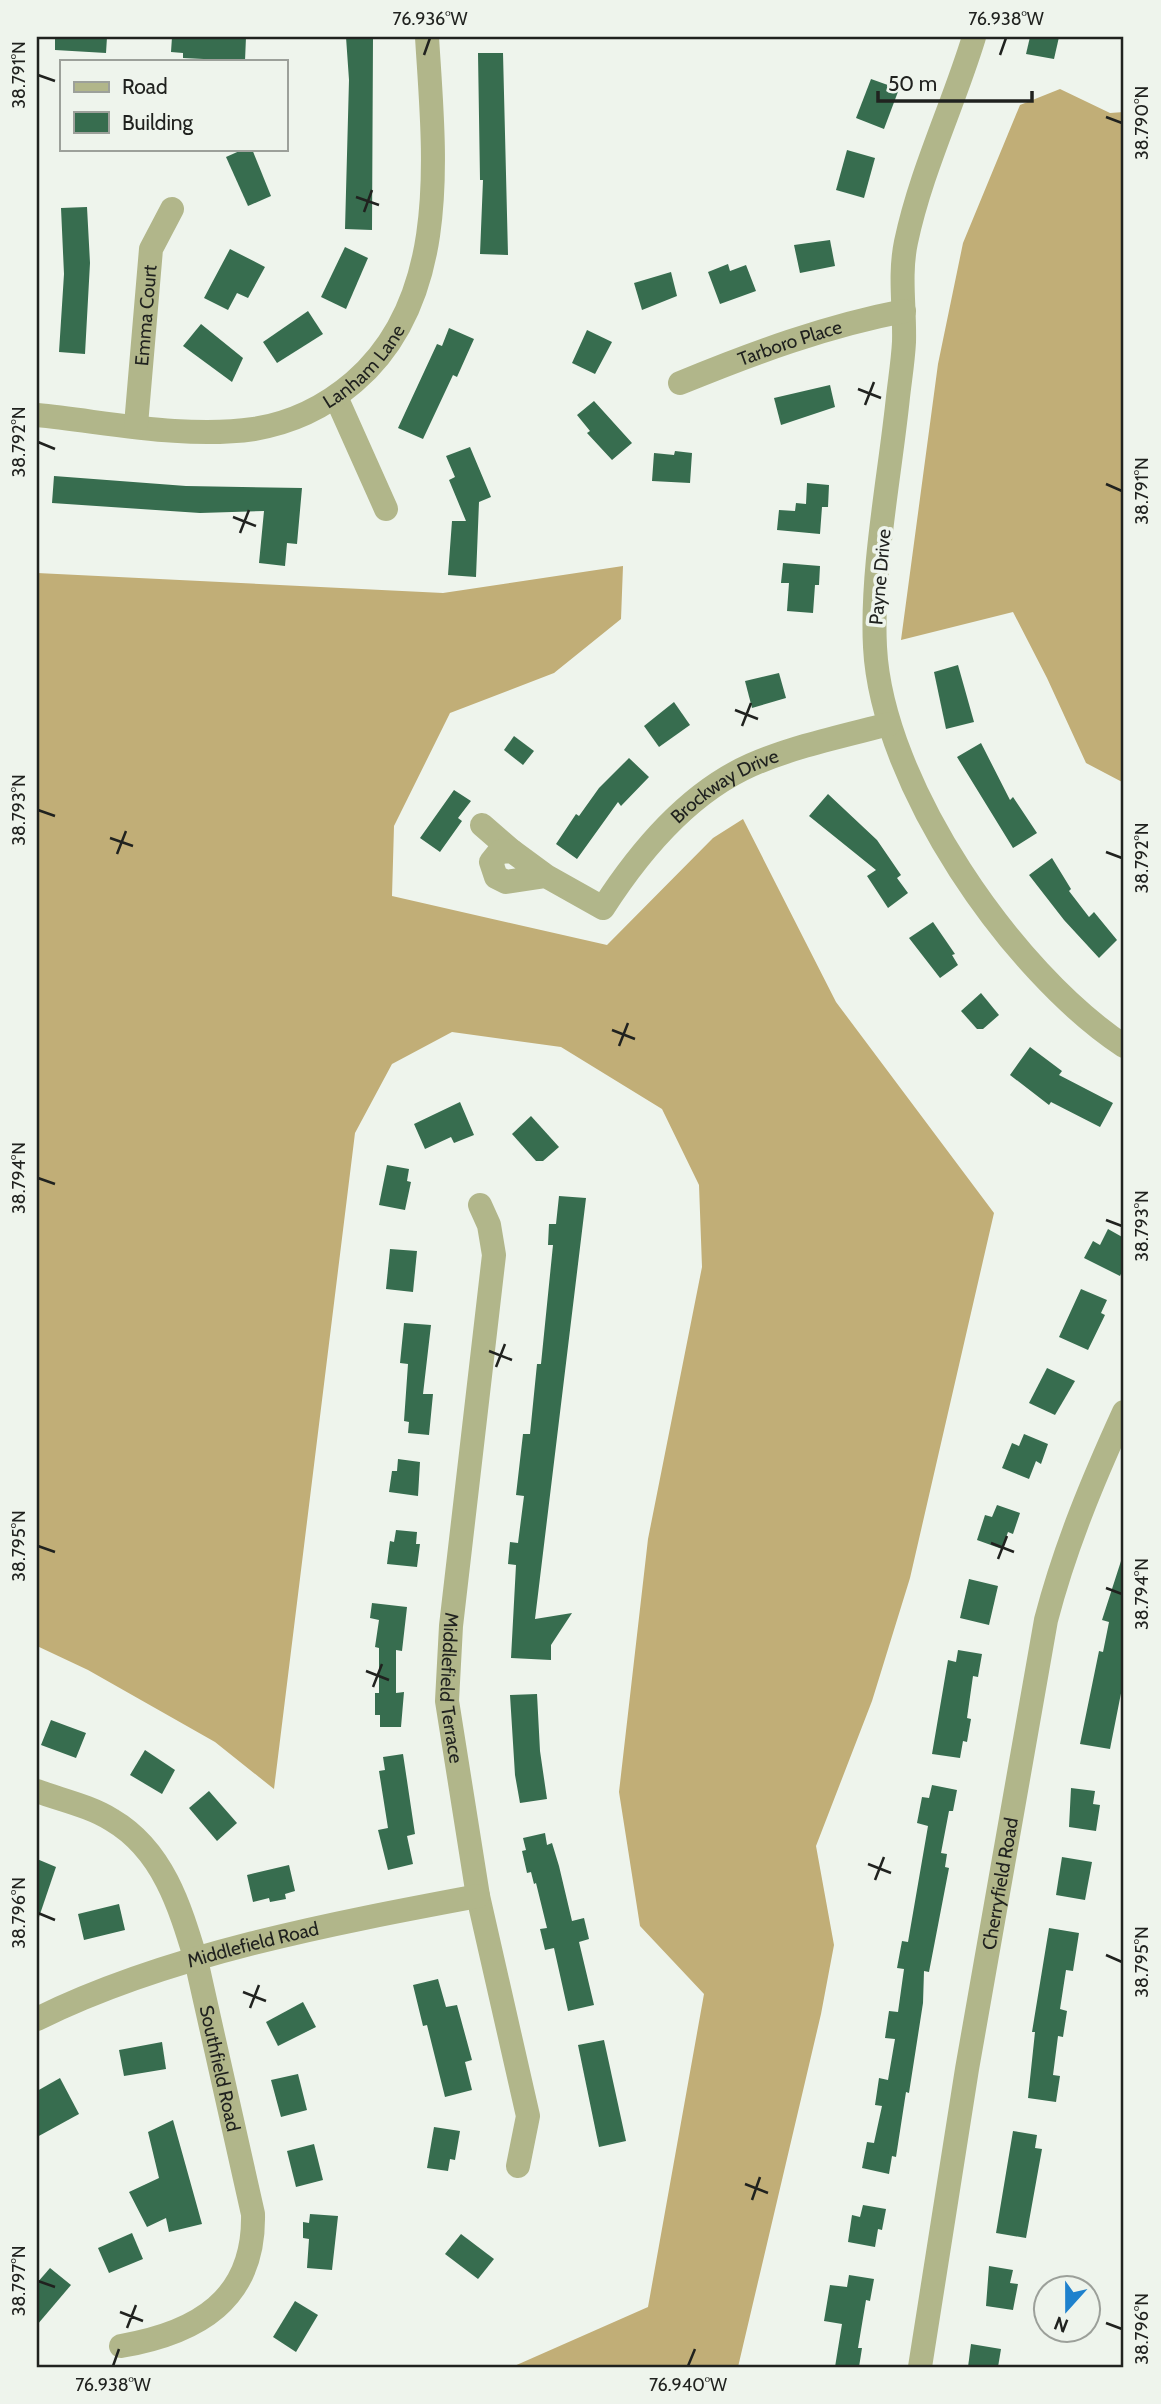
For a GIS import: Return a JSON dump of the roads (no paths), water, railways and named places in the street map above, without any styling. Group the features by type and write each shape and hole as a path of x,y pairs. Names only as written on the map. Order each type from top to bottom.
{"street":[{"name":"Lanham Lane","path":"37,415 218,431 255,429 297,417 336,397 368,370 385,348 412,301 421,274 432,177 433,122 427,37"},
{"name":"Payne Drive","path":"974,37 926,163 905,244 904,344 877,590 875,645 881,697 889,724 925,808 999,926 1059,994 1124,1046"},
{"name":"Emma Court","path":"136,425 151,249 172,209"},
{"name":"Tarboro Place","path":"680,383 802,336 849,322 904,312"},
{"path":"336,397 386,509"},
{"name":"Brockway Drive","path":"482,825 512,851 499,852 491,862 496,877 506,883 545,876 603,908 642,853 723,780 790,750 889,724"},
{"name":"Middlefield Terrace","path":"480,1205 489,1225 494,1255 451,1626 447,1701 478,1896 528,2116 518,2166"},
{"name":"Cherryfield Road","path":"920,2367 967,2069 1046,1620 1061,1561 1124,1412"},
{"name":"Southfield Road","path":"37,1791 111,1819 144,1847 164,1875 174,1895 195,1960 250,2196 254,2231 237,2286 208,2315 164,2338 121,2346"},
{"name":"Middlefield Road","path":"37,2019 81,1997 195,1960 352,1922 478,1896"}]}
